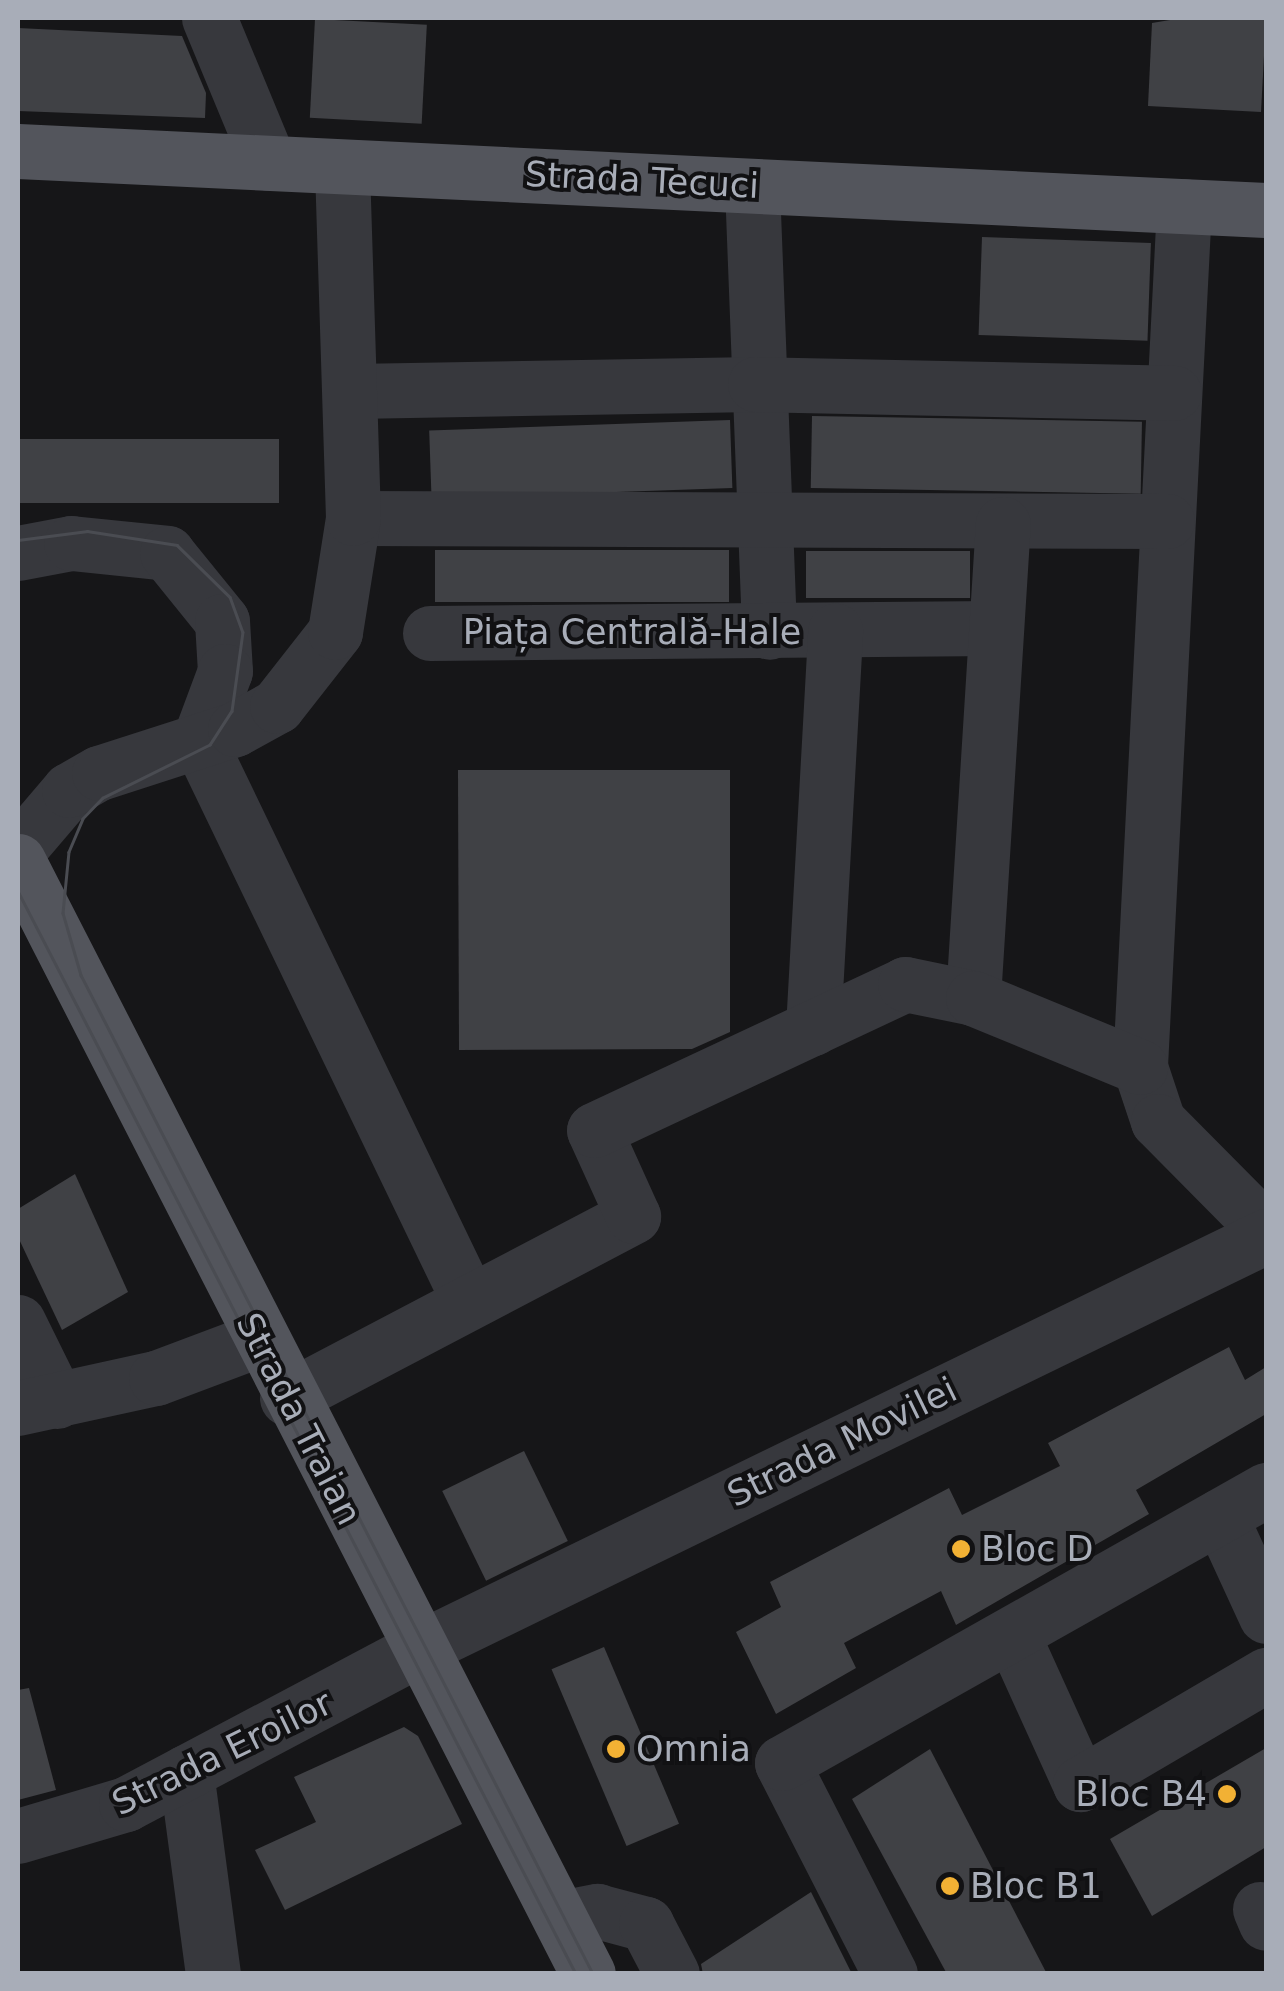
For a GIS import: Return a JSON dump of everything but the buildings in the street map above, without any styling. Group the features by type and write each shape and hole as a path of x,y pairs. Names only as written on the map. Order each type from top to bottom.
{"main road":[{"name":"Strada Tecuci","path":"18,151 1266,210"},
{"name":"Strada Traian","path":"18,861 257,1340 588,1974"}],"street":[{"path":"209,18 269,163"},
{"path":"18,850 70,790 260,717 305,678 335,632 353,518 353,391 342,167"},
{"path":"752,186 756,384 768,521 769,632"},
{"path":"1184,206 1140,1067 1158,1122 1266,1233"},
{"path":"353,391 756,384 1174,393"},
{"path":"353,518 1167,522"},
{"path":"974,998 1003,524"},
{"path":"18,553 71,543 167,553 222,621 225,671 199,741 470,1301"},
{"name":"Piața Centrală-Hale","path":"430,634 994,628"},
{"name":"Piața Centrală-Hale","path":"813,1028 835,632"},
{"path":"287,1398 633,1216 594,1130 905,984 974,998 1140,1067"},
{"name":"Strada Movilei","path":"418,1650 1266,1233"},
{"path":"18,1322 37,1404 189,1368 257,1340"},
{"path":"890,1974 782,1763 1266,1490"},
{"path":"1220,1516 1266,1616"},
{"path":"1012,1634 1080,1784 1266,1675"},
{"name":"Strada Eroilor","path":"18,1836 126,1804 418,1650"},
{"path":"186,1772 212,1974"},
{"path":"560,1918 596,1911 646,1924 672,1974"}],"tram line":[{"path":"18,540 87,531 177,545 230,597 243,632 232,711 210,745 103,798 83,819 69,852 63,913 81,975 593,1974"},
{"path":"18,891 576,1974"}],"place":[{"name":"Bloc D","path":"961,1549"},
{"name":"Omnia","path":"616,1749"},
{"name":"Bloc B4","path":"1227,1794"},
{"name":"Bloc B1","path":"950,1886"}]}
